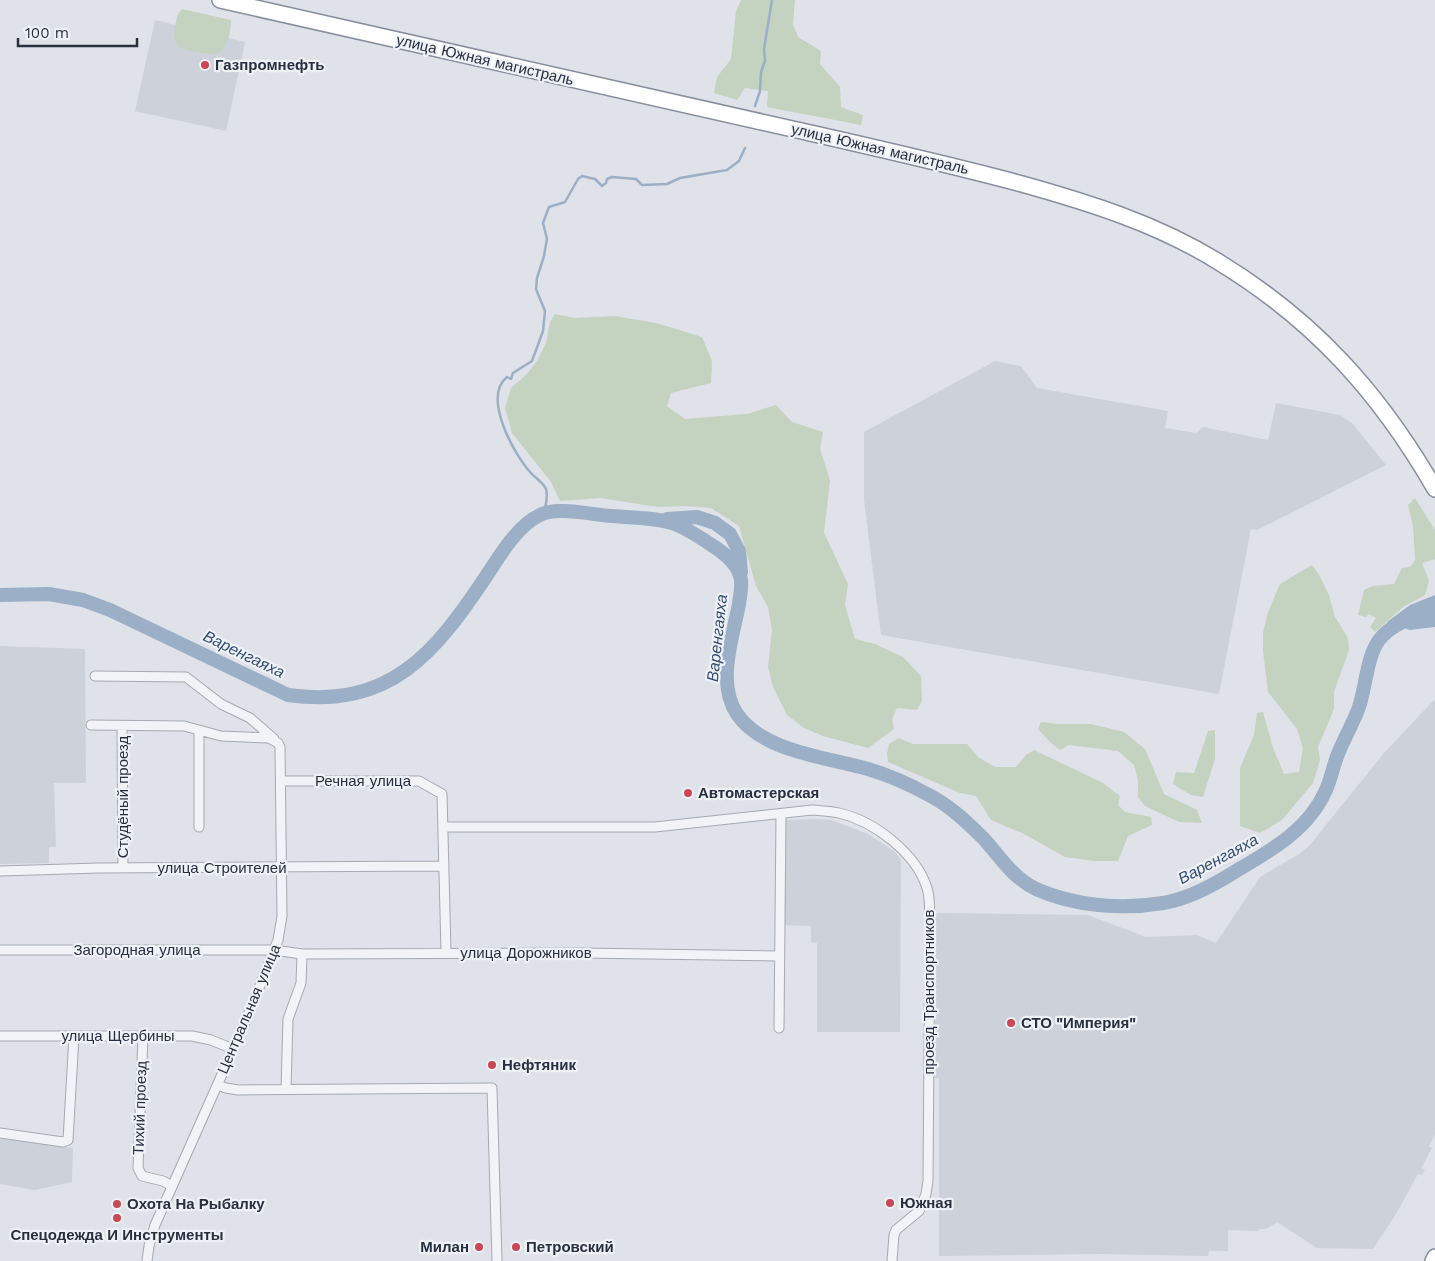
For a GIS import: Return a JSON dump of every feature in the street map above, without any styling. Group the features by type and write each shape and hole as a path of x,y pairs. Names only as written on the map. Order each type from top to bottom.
{"highway":[{"name":"улица Южная магистраль","path":"220,0 932,161 1081,201 1147,225 1183,241 1218,261 1287,308 1319,336 1345,363 1389,416 1435,489"},
{"path":"1433,1261 1435,1257"}],"street":[{"path":"95,676 186,677 221,704 250,718 276,741"},
{"path":"90,725 184,726 221,736 276,741"},
{"name":"Студёный проезд","path":"122,726 123,868"},
{"path":"199,730 199,827"},
{"name":"Центральная улица","path":"147,1261 151,1236 218,1085 274,950 281,926 281,781 280,747 276,741"},
{"name":"Речная улица","path":"281,781 419,780 442,794 443,827"},
{"name":"проезд Транспортников","path":"443,827 655,826 812,810 848,816 891,839 911,860 924,880 928,890 930,915 928,1181 920,1211 896,1230 892,1261"},
{"path":"779,1028 781,814"},
{"path":"443,827 446,952"},
{"name":"улица Строителей","path":"0,871 123,868 444,866"},
{"name":"Загородная улица","path":"0,950 274,950"},
{"name":"улица Дорожников","path":"274,950 302,954 446,952 779,956"},
{"path":"286,1090 288,1019 302,983 302,954"},
{"name":"улица Щербины","path":"0,1036 192,1036 211,1040 233,1049"},
{"path":"0,1133 63,1142 68,1140 74,1036"},
{"name":"Тихий проезд","path":"143,1036 138,1168 142,1176 164,1181 172,1186"},
{"path":"218,1085 238,1090 492,1088 496,1261"}],"shaded area":[{"path":"155,20 245,42 226,131 135,111"},
{"path":"995,361 1021,366 1037,388 1168,411 1165,428 1196,433 1203,427 1268,440 1276,403 1340,415 1352,423 1386,465 1257,530 1251,529 1219,694 881,635 864,500 864,432"},
{"path":"0,646 85,649 86,783 54,783 56,847 49,847 49,863 0,864"},
{"path":"1435,699 1435,1135 1429,1146 1432,1148 1421,1168 1425,1170 1422,1175 1418,1174 1396,1214 1373,1249 1317,1248 1277,1222 1266,1229 1259,1229 1259,1231 1228,1230 1228,1251 1209,1251 1208,1256 1099,1254 939,1256 939,1078 935,1078 936,913 1088,915 1146,937 1197,935 1216,943 1260,877 1309,846 1384,753"},
{"path":"783,820 831,820 868,834 894,851 901,860 900,1032 817,1032 817,943 811,942 811,926 782,925"},
{"path":"0,1137 73,1148 72,1182 35,1190 0,1184"}],"green space":[{"path":"741,0 795,0 793,24 798,37 821,51 820,64 840,87 841,107 863,115 861,125 767,107 768,91 745,88 737,100 714,93 717,77 731,59 736,11"},
{"path":"182,9 231,20 229,37 221,51 211,54 190,51 179,46 174,36 177,18"},
{"path":"555,314 575,318 615,316 656,323 702,337 712,361 711,383 671,393 667,406 685,419 747,414 776,405 792,422 823,432 820,449 830,480 824,533 848,584 845,605 855,639 875,644 903,657 921,676 922,701 917,710 897,708 892,719 894,729 868,748 823,736 804,728 787,715 773,687 768,667 772,630 768,607 756,586 739,526 711,508 658,507 600,498 560,501 551,482 512,433 505,408 511,388 526,375 537,361 546,343 550,322"},
{"path":"1415,498 1435,530 1435,559 1422,563 1429,581 1425,595 1403,607 1375,632 1370,627 1376,618 1369,614 1366,617 1358,615 1364,590 1373,586 1394,584 1402,568 1410,567 1415,560 1413,526 1408,505"},
{"path":"1312,565 1329,595 1335,617 1348,638 1349,650 1334,692 1334,709 1318,747 1320,760 1313,783 1282,820 1260,833 1240,826 1240,768 1254,735 1257,713 1263,712 1273,748 1284,774 1299,772 1303,748 1297,729 1268,692 1263,651 1263,633 1268,612 1280,584"},
{"path":"1041,722 1091,724 1124,732 1145,749 1164,794 1197,810 1202,823 1179,822 1145,806 1138,797 1138,781 1134,765 1118,751 1069,745 1060,750 1038,729"},
{"path":"1215,730 1215,759 1203,797 1191,795 1173,784 1176,772 1194,773 1208,731"},
{"path":"899,738 913,744 967,744 978,757 995,767 1016,767 1026,755 1034,750 1103,783 1120,796 1118,805 1125,812 1151,817 1152,825 1128,836 1118,861 1094,861 1065,857 1024,834 991,820 976,796 960,793 888,762 889,744"}],"water":[{"path":"1435,595 1435,627 1410,630 1387,622 1410,605"}],"waterway":[{"path":"755,106 760,91 761,72 765,61 764,49 772,0"},
{"path":"544,512 547,498 546,489 523,464 509,439 499,411 498,398 500,386 507,377 511,379 513,373 532,361 543,331 545,311 536,289 547,239 543,223 549,207 565,202 578,179 582,176 595,179 602,186 606,183 607,179 612,177 636,179 642,185 667,184 680,178 727,170 739,161 745,148"},
{"name":"Варенгаяха","path":"0,595 49,594 83,600 110,610 288,695 324,697 355,693 383,684 407,670 448,629 517,533 540,515 547,512 565,511 652,519 675,524 720,551 730,559 740,574 741,592 730,645 727,674 731,702 737,714 748,727 779,745 876,771 906,783 935,798 964,820 984,839 1020,879 1036,889 1082,903 1115,906 1163,903 1201,891 1262,856 1287,838 1309,818 1327,787 1338,754 1358,710 1371,656 1379,640 1404,621 1435,610"},
{"path":"667,519 697,517 715,523 730,534 739,551 741,572"}],"place":[{"name":"Газпромнефть","path":"205,65"},
{"name":"Автомастерская","path":"688,793"},
{"name":"СТО \"Империя\"","path":"1011,1023"},
{"name":"Нефтяник","path":"492,1065"},
{"name":"Южная","path":"890,1203"},
{"name":"Охота На Рыбалку","path":"117,1204"},
{"name":"Спецодежда И Инструменты","path":"117,1218"},
{"name":"Милан","path":"479,1247"},
{"name":"Петровский","path":"516,1247"}]}
